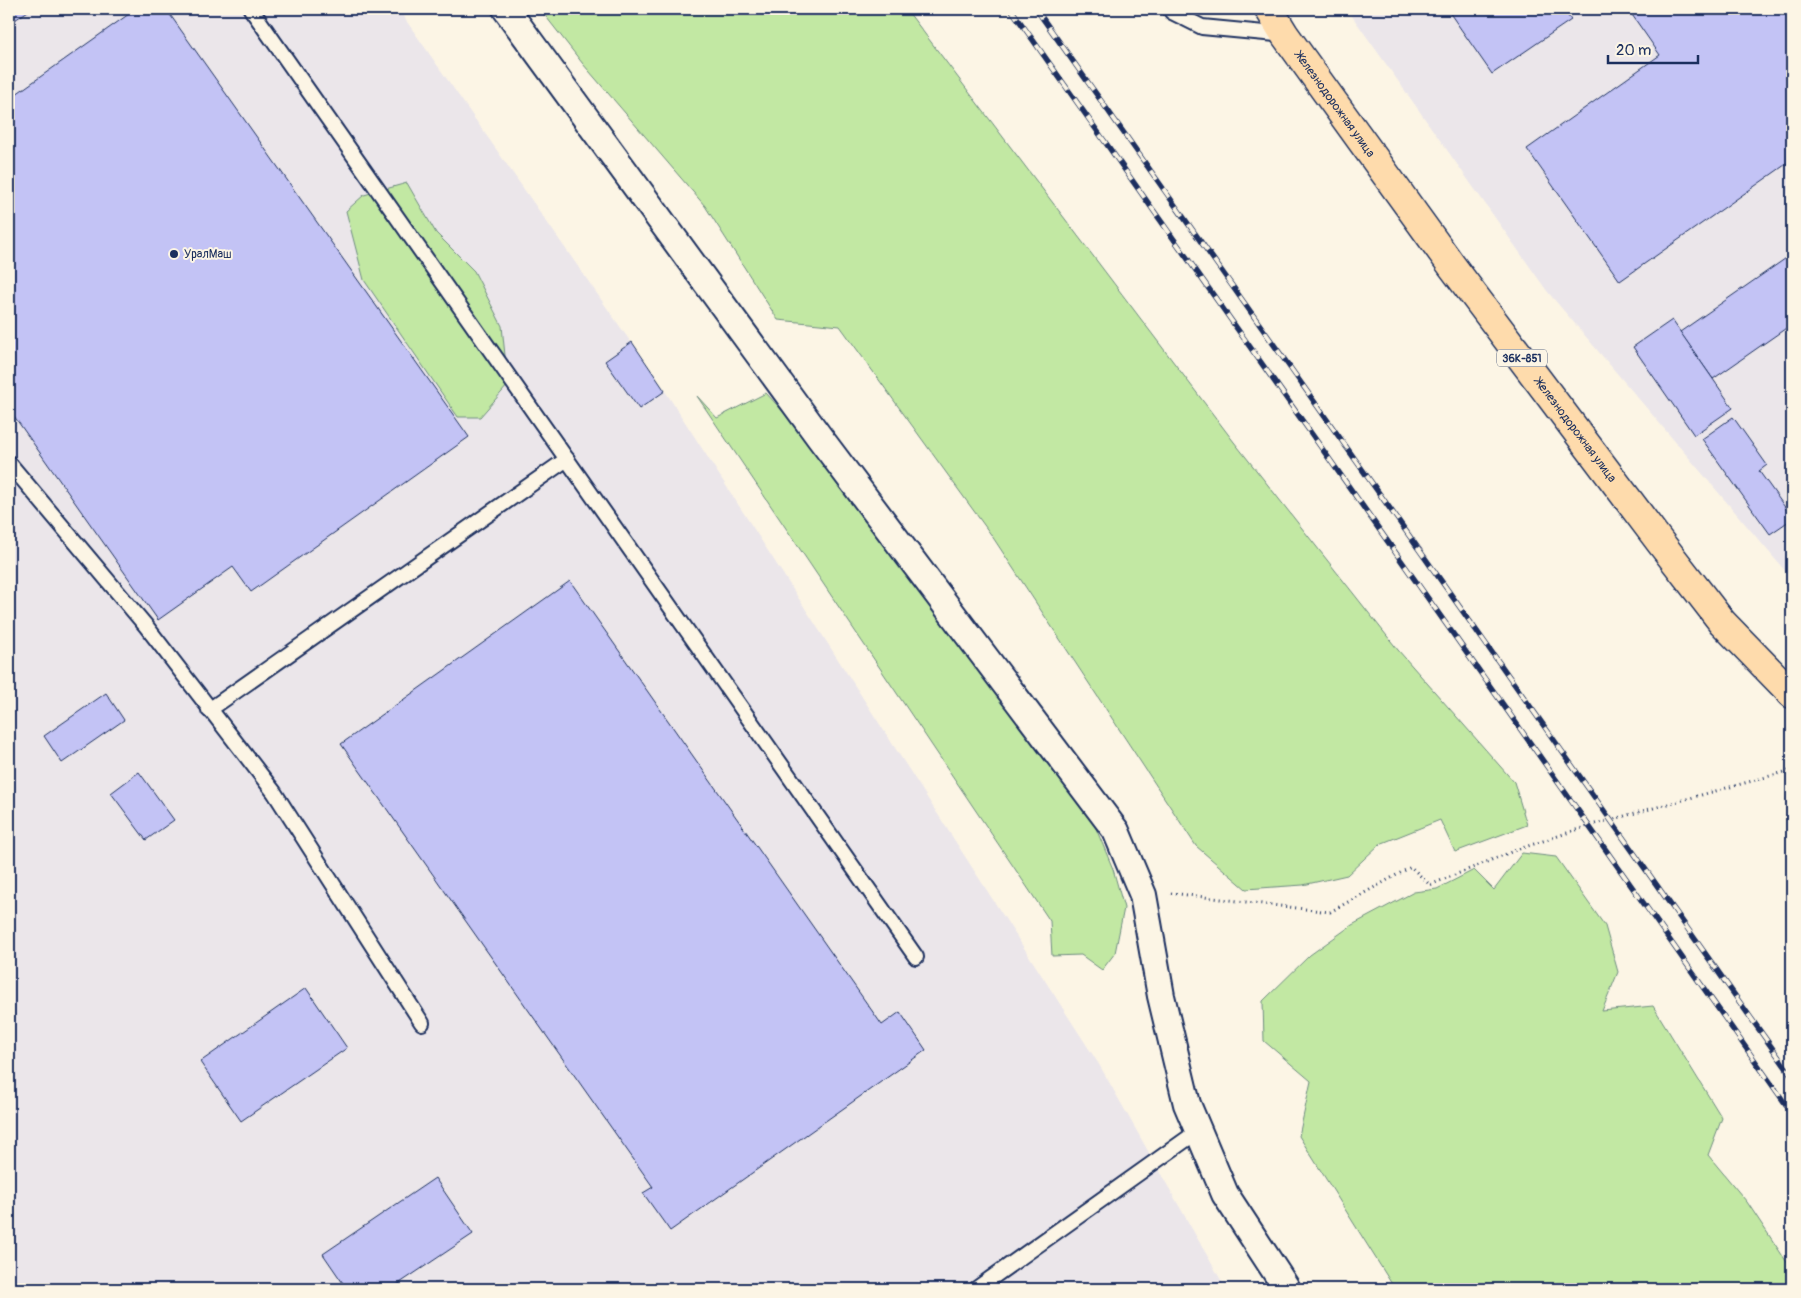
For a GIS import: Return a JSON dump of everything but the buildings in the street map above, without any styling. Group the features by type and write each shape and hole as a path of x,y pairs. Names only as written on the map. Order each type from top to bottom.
{"main road":[{"name":"Железнодорожная улица","path":"1269,9 1285,35 1452,266 1660,542 1722,622 1792,694"}],"street":[{"path":"506,9 820,438 1116,831 1143,895 1161,996 1187,1104 1225,1194 1288,1289"}],"lane":[{"path":"251,9 916,957"},
{"path":"1170,9 1172,12 1202,26 1285,35"},
{"path":"209,710 567,459"},
{"path":"9,463 146,626 274,792 422,1023"},
{"path":"976,1289 1198,1131"}],"path":[{"path":"1143,895 1174,893 1330,912 1411,867 1430,885 1516,850 1588,826 1792,770"}],"shaded area":[{"path":"9,9 398,9 665,391 1100,1066 1226,1289 9,1289"},
{"path":"1347,9 1792,9 1792,579 1547,291"}],"green space":[{"path":"540,9 906,9 1234,442 1398,650 1514,782 1527,825 1455,852 1440,820 1380,844 1347,875 1303,885 1246,889 1196,846 992,536 840,326 778,320 705,206 583,64"},
{"path":"407,183 436,233 474,271 502,326 508,385 480,417 458,417 364,280 346,211 364,195"},
{"path":"766,393 811,442 1090,814 1113,869 1124,908 1115,953 1102,970 1081,955 1052,956 1050,921 697,396 717,418"},
{"path":"1522,853 1556,857 1605,926 1618,972 1602,1011 1653,1006 1722,1118 1708,1155 1747,1202 1792,1270 1792,1289 1395,1289 1299,1136 1311,1081 1264,1041 1263,1001 1310,955 1352,925 1414,892 1437,889 1474,870 1494,890"}],"railway":[{"path":"1011,9 1792,1113"},
{"path":"1036,9 1792,1076"}],"place":[{"name":"УралМаш","path":"174,254"}]}
